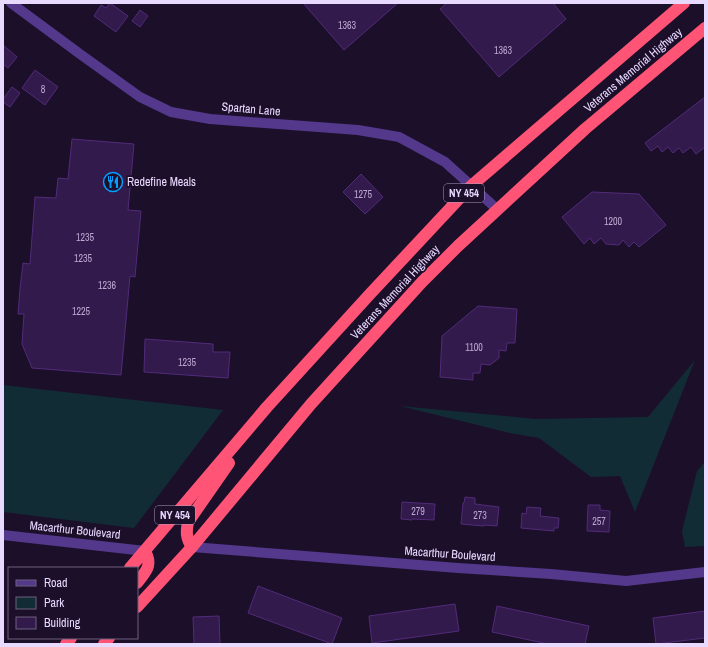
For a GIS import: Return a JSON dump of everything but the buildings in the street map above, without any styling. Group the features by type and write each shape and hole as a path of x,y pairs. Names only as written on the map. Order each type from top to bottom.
{"highway":[{"name":"Veterans Memorial Highway","path":"131,567 266,407 471,186 684,3"},
{"name":"Veterans Memorial Highway","path":"138,606 192,547 321,393 422,282 458,246 585,129 705,28"},
{"path":"192,547 187,539 186,531 188,522 266,407"},
{"path":"138,582 149,563 149,558 145,551"}],"street":[{"name":"Spartan Lane","path":"11,3 140,97 171,112 210,119 358,130 398,137 445,162 498,210"},
{"name":"Macarthur Boulevard","path":"3,535 145,551"},
{"name":"Macarthur Boulevard","path":"192,547 626,581 705,572"}],"green space":[{"path":"695,360 635,512 620,476 591,477 539,438 510,433 400,406 536,419 648,417"},
{"path":"3,385 223,410 134,528 3,512"},
{"path":"705,462 705,546 685,547 682,531 697,471"}],"place":[{"name":"Redefine Meals","path":"113,182"}]}
